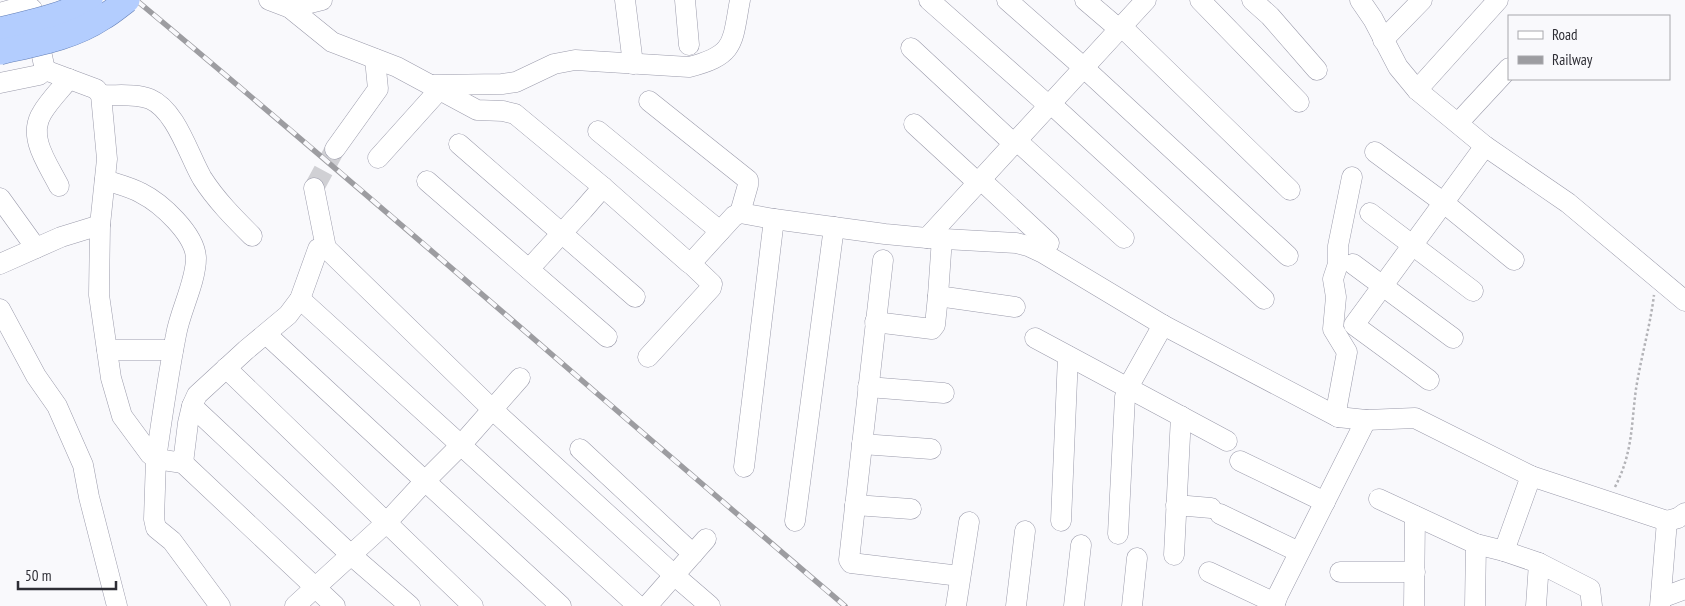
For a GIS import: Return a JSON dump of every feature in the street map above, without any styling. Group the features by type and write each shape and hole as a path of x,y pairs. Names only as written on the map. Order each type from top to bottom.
{"main road":[{"path":"0,30 74,10 90,0"},
{"path":"0,52 57,38 86,27 102,19 127,0"}],"street":[{"path":"269,0 290,8 332,42 397,67 477,110 503,111 515,114 603,187 712,284 711,288 648,357"},
{"path":"290,8 322,0"},
{"path":"625,0 633,64"},
{"path":"685,0 689,45"},
{"path":"378,158 435,87 516,82 554,64 575,60 689,67 705,63 720,56 733,38 740,0"},
{"path":"928,0 1049,104 1264,299"},
{"path":"1006,0 1083,67 1288,256"},
{"path":"1085,0 1120,28 1290,190"},
{"path":"875,322 932,328 938,296 934,238 978,181 1146,0"},
{"path":"1200,0 1299,102"},
{"path":"1252,0 1270,16 1318,70"},
{"path":"1360,0 1373,19 1398,67 1417,90 1485,146 1568,203 1685,301"},
{"path":"1383,40 1422,0"},
{"path":"1417,90 1498,0"},
{"path":"0,13 28,6 32,9 44,70 40,75 0,84"},
{"path":"911,48 1124,238"},
{"path":"335,149 378,89 375,58"},
{"path":"1458,123 1508,69"},
{"path":"44,70 96,89 101,95 107,159 100,225 99,295 111,378 122,416 140,441 170,461 335,606"},
{"path":"58,186 38,145 36,128 41,113 69,79"},
{"path":"101,95 136,96 152,100 166,112 181,134 201,176 231,215 252,236"},
{"path":"649,100 748,180 740,213"},
{"path":"914,124 1049,243"},
{"path":"598,131 720,230"},
{"path":"459,144 635,297"},
{"path":"1429,380 1354,325 1485,146"},
{"path":"1375,152 1444,203 1514,260"},
{"path":"1338,417 1338,406 1347,352 1333,328 1336,297 1333,279 1338,264 1338,246 1352,176"},
{"path":"105,180 141,192 159,204 177,222 194,245 196,258 193,276 176,333 173,350 170,461"},
{"path":"427,182 607,337"},
{"path":"529,269 603,187"},
{"path":"314,188 326,248 493,410 710,606"},
{"path":"0,198 36,248"},
{"path":"690,264 720,230 734,216 740,213 834,227 934,238 1016,243 1028,246 1043,253 1163,325 1338,417 1366,420 1415,418 1531,476 1608,501 1676,517 1660,602"},
{"path":"1370,213 1473,291"},
{"path":"744,467 774,219"},
{"path":"0,264 60,237 100,225"},
{"path":"796,521 834,227"},
{"path":"220,606 161,532 154,519 170,461 188,423 197,395 288,315 300,300 318,249 326,248"},
{"path":"884,260 875,322 849,562 960,576"},
{"path":"1352,264 1454,338"},
{"path":"938,296 1015,307"},
{"path":"300,300 638,606"},
{"path":"0,309 36,376 57,406 83,465 89,497 118,606"},
{"path":"1118,534 1125,397 1128,388 1163,325"},
{"path":"266,334 561,606"},
{"path":"1034,338 1227,441"},
{"path":"107,350 173,350"},
{"path":"1061,520 1068,356"},
{"path":"226,368 473,606"},
{"path":"295,606 387,522 461,445 520,378"},
{"path":"868,387 944,393"},
{"path":"192,406 351,554 410,606"},
{"path":"1174,555 1181,416"},
{"path":"1209,572 1275,605 1299,552 1366,420"},
{"path":"862,444 931,450"},
{"path":"580,449 693,554"},
{"path":"1240,461 1325,502"},
{"path":"1504,551 1531,476"},
{"path":"1379,499 1476,544 1539,563 1590,589 1592,606"},
{"path":"855,505 911,509"},
{"path":"1176,505 1215,511 1299,552"},
{"path":"1414,606 1415,516"},
{"path":"956,606 969,522"},
{"path":"1016,606 1025,531"},
{"path":"647,606 706,539"},
{"path":"1474,606 1476,544"},
{"path":"1074,606 1081,545"},
{"path":"1132,606 1137,558"},
{"path":"1536,606 1539,563"},
{"path":"1340,572 1415,572"},
{"path":"1660,602 1685,589"}],"path":[{"path":"1608,501 1620,478 1629,454 1636,389 1652,318 1656,276"}],"tunnel":[{"path":"314,188 335,149"}],"railway":[{"path":"136,0 314,150 845,606"}]}
